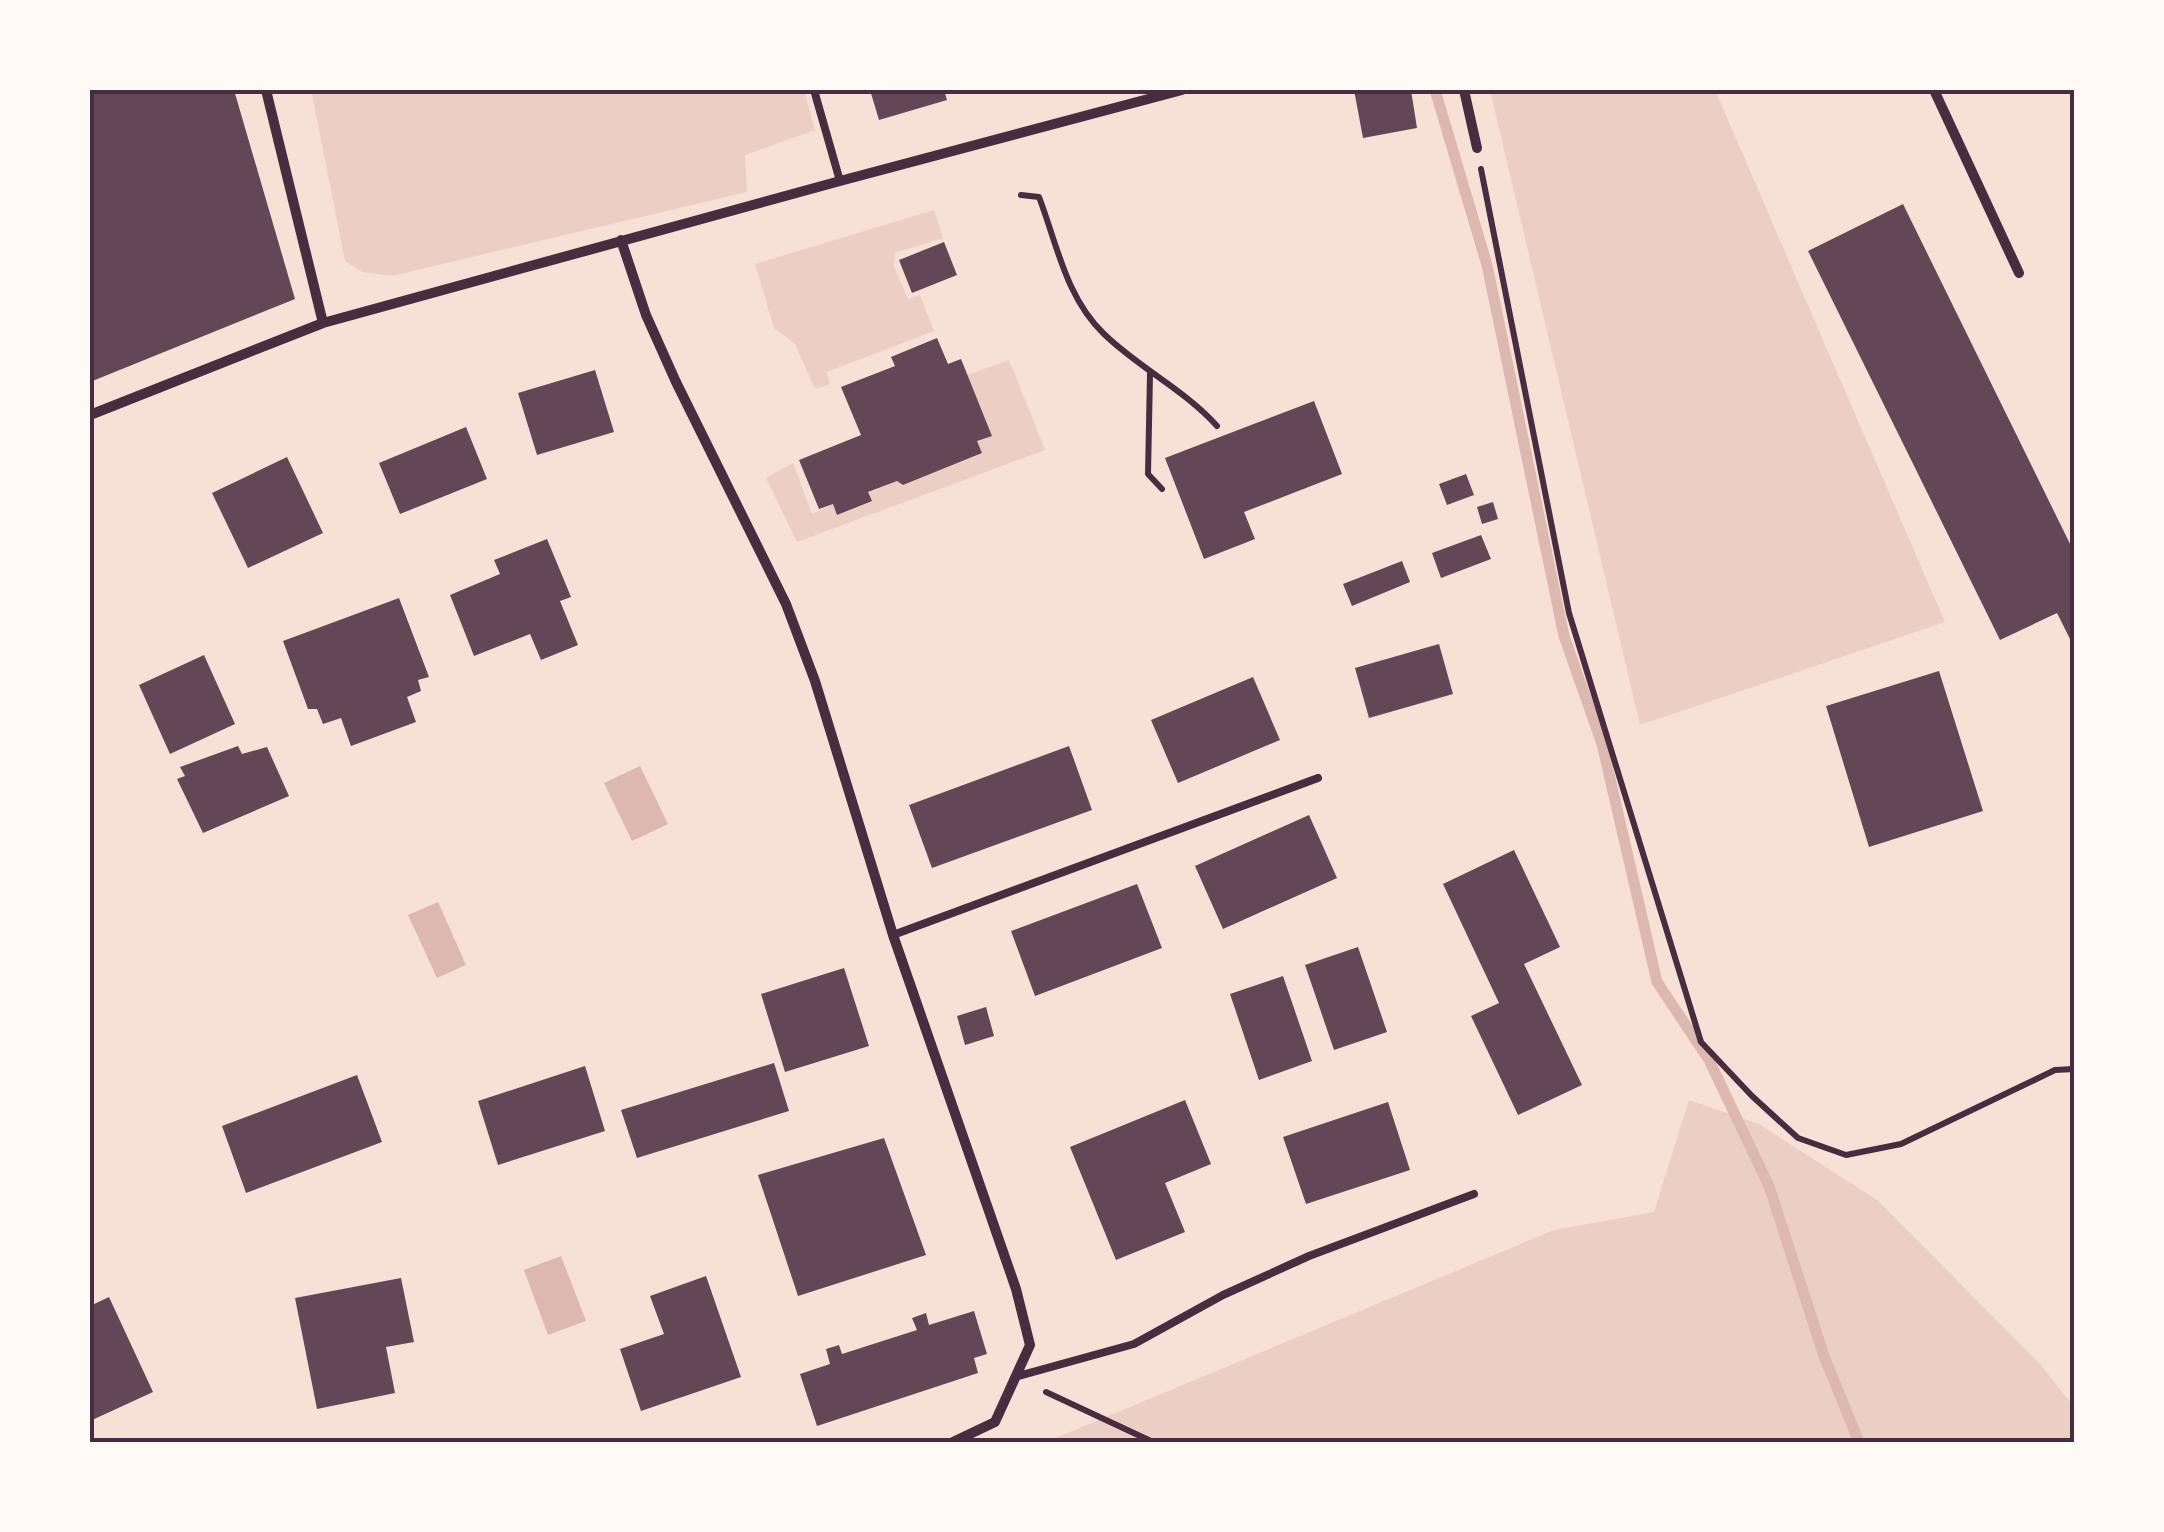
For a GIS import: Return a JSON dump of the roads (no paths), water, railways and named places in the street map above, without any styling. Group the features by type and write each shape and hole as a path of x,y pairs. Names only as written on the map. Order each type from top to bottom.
{"street":[{"path":"266,90 323,323"},
{"path":"90,415 323,323 1182,90"},
{"path":"1464,90 1477,148"},
{"path":"1934,90 2020,273"},
{"path":"621,240 646,315 786,604 815,681 893,936 1016,1290 1030,1345 995,1422 953,1442"}],"lane":[{"path":"814,90 840,180"},
{"path":"893,936 1318,778"},
{"path":"1015,1377 1134,1344 1223,1295 1310,1256 1474,1194"}],"waterway":[{"path":"1435,90 1487,265 1564,636 1602,744 1657,982 1709,1060 1769,1186 1824,1356 1859,1442"}]}
